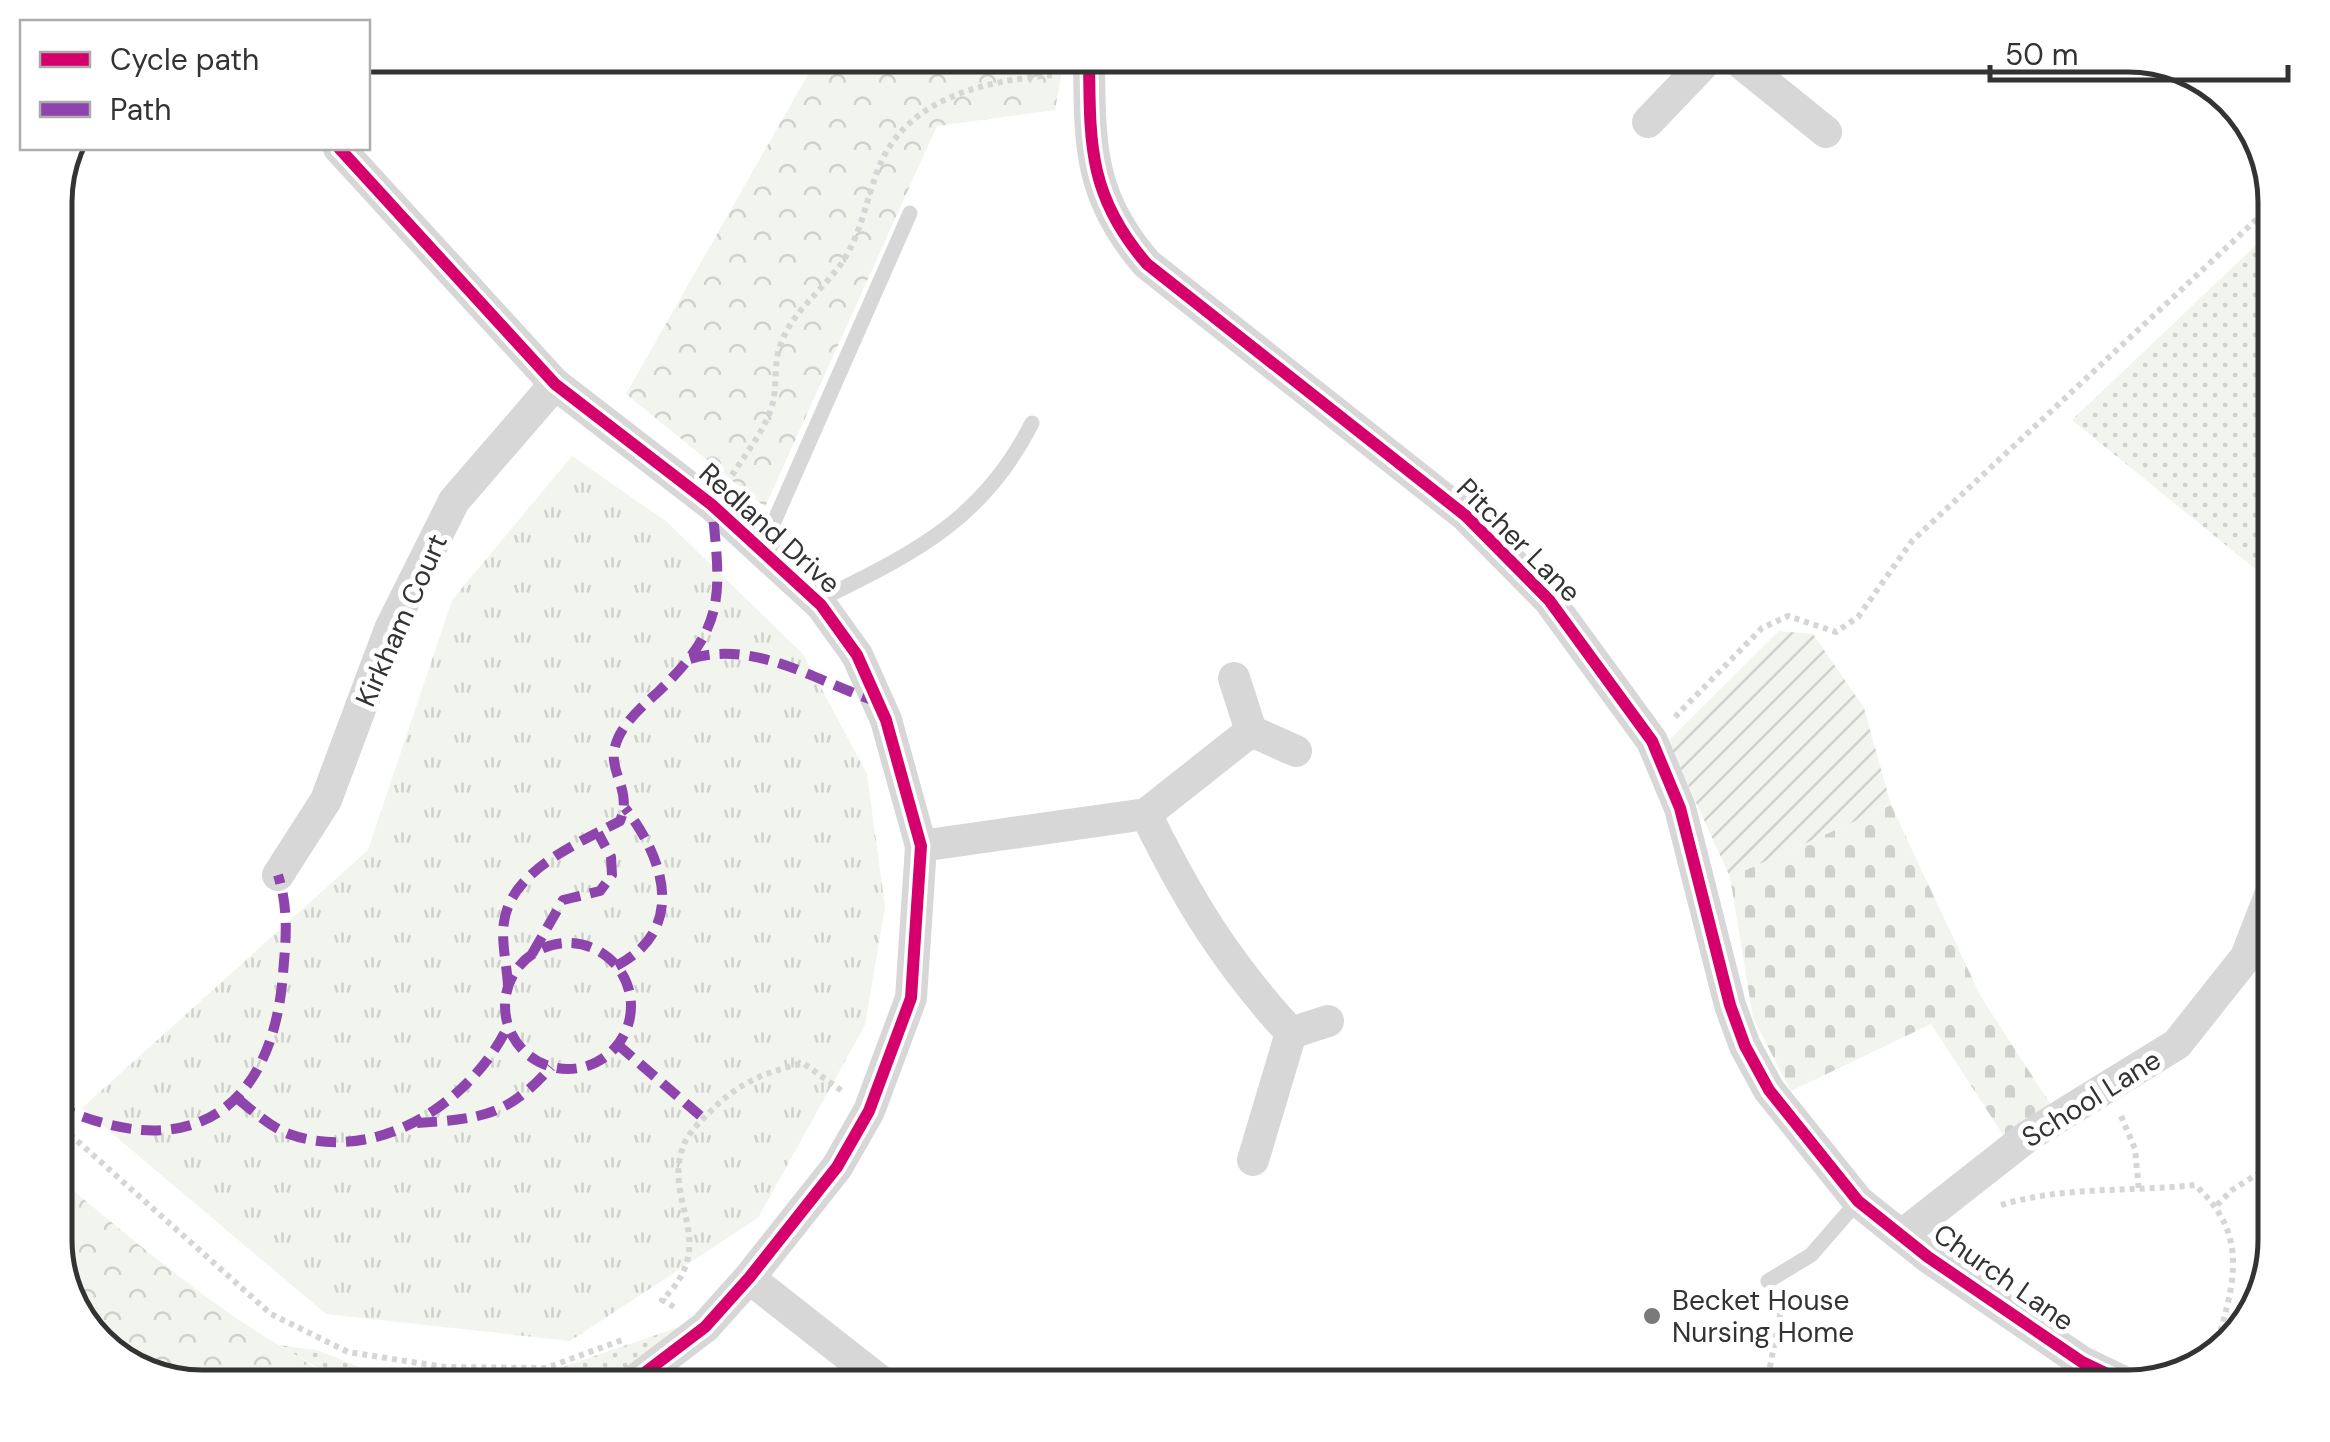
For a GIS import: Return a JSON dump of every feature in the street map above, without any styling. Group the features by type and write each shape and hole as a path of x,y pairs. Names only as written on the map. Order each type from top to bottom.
{"street":[{"name":"Pitcher Lane","path":"1089,72 1098,182 1109,213 1126,241 1147,264 1466,516 1549,600 1652,741 1680,808 1730,1005 1745,1046 1769,1090 1858,1201 1902,1234"},
{"path":"1648,122 1696,72"},
{"path":"1753,72 1826,132"},
{"name":"Redland Drive","path":"340,150 555,384 762,549 817,601 857,654 886,720 920,846 911,998 868,1111 837,1167 748,1278 704,1327 648,1370"},
{"name":"Kirkham Court","path":"278,876 326,800 390,629 454,501 555,384"},
{"path":"1234,678 1251,731 1296,751"},
{"path":"920,846 1146,814 1251,731"},
{"path":"1146,814 1184,892 1236,973 1291,1033"},
{"name":"School Lane","path":"1902,1234 2028,1136 2177,1044 2246,957 2258,927"},
{"path":"1291,1033 1328,1021"},
{"path":"1253,1160 1291,1033"},
{"name":"Church Lane","path":"1902,1234 2093,1370"},
{"path":"748,1278 866,1370"}],"lane":[{"path":"762,549 910,212"},
{"path":"817,601 936,540 969,513 1016,454 1032,423"},
{"path":"1768,1282 1811,1255 1858,1201"}],"path":[{"path":"1652,741 1762,628 1788,616 1836,632 1858,617 1912,542 2257,220"},
{"path":"671,1319 684,1312 662,1300 685,1276 690,1254 680,1174 685,1142 725,1096 768,1072 803,1064 868,1111"},
{"path":"2108,1087 2135,1149 2139,1191"},
{"path":"73,1136 271,1314 348,1352 444,1366 546,1368 628,1338"},
{"path":"2217,1205 2258,1174"},
{"path":"1992,1208 2039,1193 2139,1191 2195,1185 2217,1205 2233,1245 2235,1282 2222,1330"},
{"path":"1769,1370 1784,1298"}],"green space":[{"path":"809,72 1062,72 1055,110 937,126 765,507 626,394"},
{"path":"2257,244 2257,571 2072,420"},
{"path":"572,456 667,522 803,654 867,774 885,907 865,1025 758,1218 570,1341 326,1314 82,1108 368,850 452,600"},
{"path":"1779,631 1813,634 1864,708 1891,805 1730,877 1668,741"},
{"path":"1891,805 1981,997 2053,1108 2005,1138 1931,1024 1791,1091 1753,1018 1730,877"},
{"path":"73,1190 189,1284 318,1370 202,1370 169,1365 137,1352 94,1312 79,1281 73,1248"},
{"path":"682,1326 667,1343 623,1370 554,1370"},
{"path":"279,1345 317,1350 359,1367 380,1370 321,1370"}],"marked path":[{"path":"508,986 503,930 509,904 519,887 549,860 620,821 624,800 614,756 621,732 680,669 708,628 717,587 712,505"},
{"path":"690,659 715,654 762,659 878,702"},
{"path":"616,966 638,951 653,934 662,893 651,850 625,808"},
{"path":"532,954 563,900 600,891 612,875 611,857 598,833"},
{"path":"73,1112 102,1123 144,1130 181,1128 214,1115 240,1093 261,1063 275,1023 286,936 278,875"},
{"path":"568,943 592,948 612,962 626,982 631,1006 626,1030 612,1050 592,1064 568,1069 544,1064 524,1050 510,1030 505,1006 510,982 524,962 544,948 568,943"},
{"path":"238,1099 289,1134 322,1141 355,1141 387,1134 445,1102 470,1080 492,1054 508,1026"},
{"path":"617,1044 704,1119"},
{"path":"417,1123 492,1112 521,1096 551,1067"}],"cycle path":[{"path":"1089,72 1092,141 1103,190 1127,239 1147,264 1466,516 1549,600 1652,741 1680,808 1730,1005 1745,1046 1769,1090 1858,1201 1928,1257 2099,1370"},
{"path":"341,150 555,384 712,505 821,605 857,655 886,720 921,846 911,998 869,1111 837,1167 749,1278 705,1327 648,1370"}],"place":[{"name":"Becket House Nursing Home","path":"1652,1316"}]}
